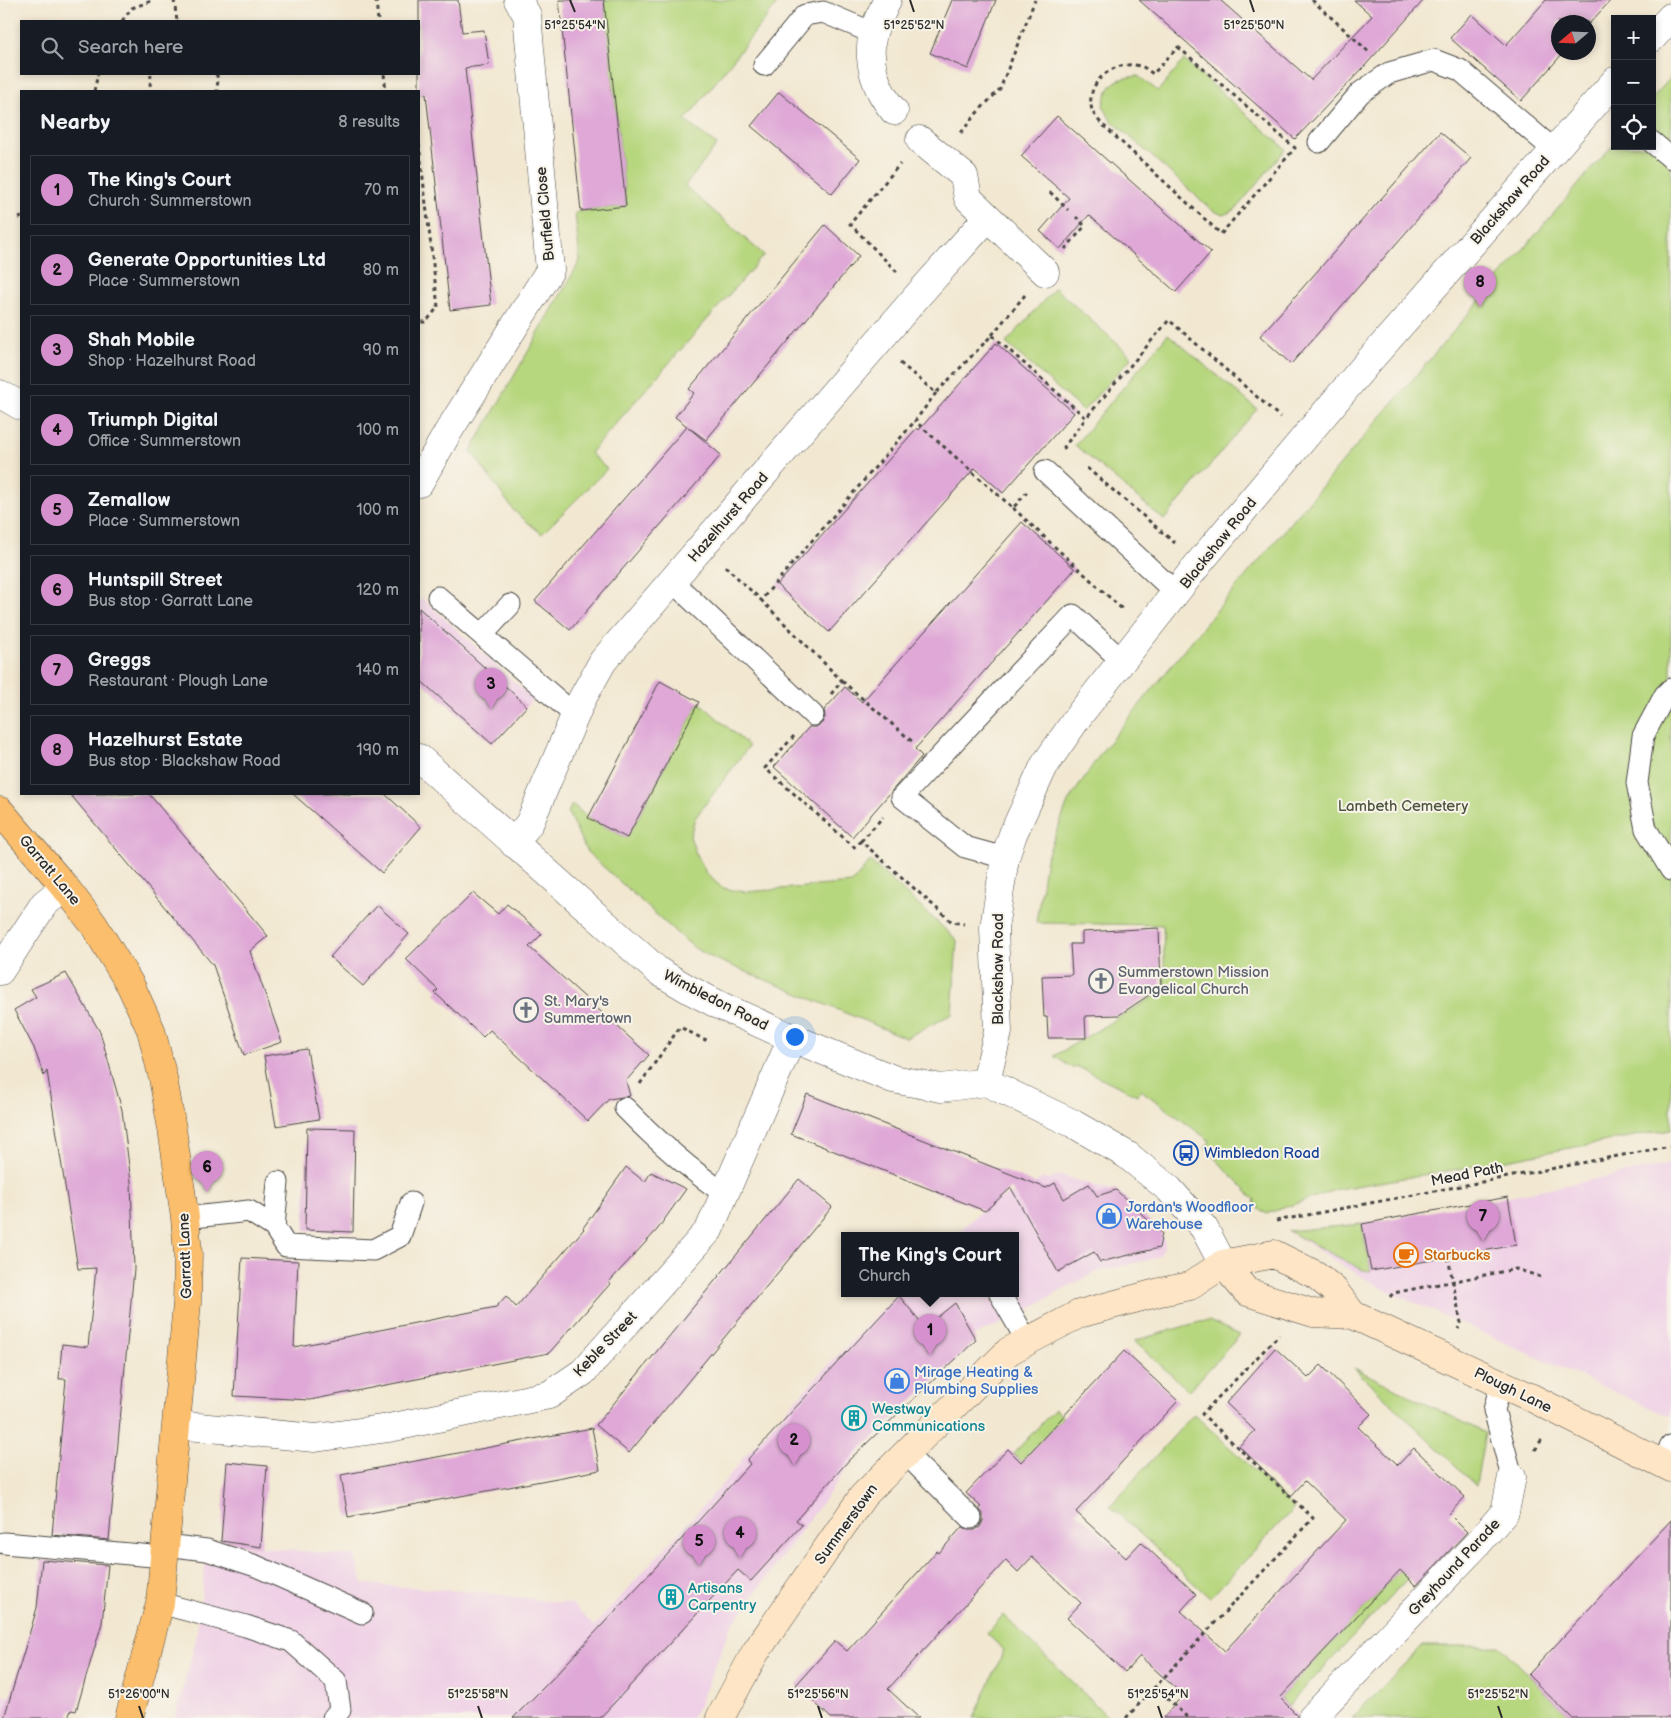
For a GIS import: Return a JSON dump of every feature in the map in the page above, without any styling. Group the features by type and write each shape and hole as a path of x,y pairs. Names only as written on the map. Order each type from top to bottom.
{"main road":[{"name":"Garratt Lane","path":"0,811 94,924 131,986 151,1030 163,1078 185,1218 188,1254 187,1303 160,1603 129,1718"},
{"name":"Plough Lane","path":"1353,1315 1334,1290 1316,1275 1274,1254 1223,1264 1247,1292 1313,1312 1353,1315 1668,1459"},
{"name":"Summerstown","path":"720,1718 756,1653 863,1496 1008,1351 1079,1314 1160,1292 1190,1286 1223,1264"}],"street":[{"name":"Burfield Close","path":"420,481 448,432 550,270 527,15 518,0"},
{"path":"887,0 873,33 871,56 882,97 894,111"},
{"path":"1656,34 1671,17"},
{"name":"Blackshaw Road","path":"986,1082 998,1032 994,928 1004,858 1044,766 1080,714 1198,563 1368,362 1554,150 1610,96"},
{"path":"920,140 964,176 968,198 1045,272"},
{"name":"Hazelhurst Road","path":"514,844 530,822 582,699 603,661 704,546 919,294 987,218"},
{"path":"0,394 20,405"},
{"name":"Wimbledon Road","path":"420,759 658,971 690,990 792,1038 905,1082 941,1088 986,1082"},
{"path":"0,971 44,904 65,887"},
{"name":"Keble Street","path":"176,1425 315,1438 389,1428 549,1395 583,1372 709,1230 792,1038"},
{"path":"986,1082 1072,1123 1127,1155 1169,1189 1204,1228 1223,1264"},
{"name":"Greyhound Parade","path":"1312,1718 1479,1542 1505,1512 1512,1477"}],"lane":[{"path":"764,64 805,15 823,12 873,33"},
{"path":"1319,142 1360,93 1389,73 1434,60 1460,70 1554,150"},
{"path":"1656,145 1671,158"},
{"path":"1045,471 1176,593"},
{"path":"673,582 813,715"},
{"path":"438,598 576,716"},
{"path":"482,635 510,605"},
{"path":"1004,858 964,847 902,797 1073,615 1122,661"},
{"path":"1671,689 1665,695 1643,736 1637,783 1646,829 1671,870"},
{"path":"625,1108 643,1127 701,1177 725,1194"},
{"path":"274,1227 278,1182"},
{"path":"185,1218 249,1211 274,1227 286,1246 373,1250 400,1236 411,1203"},
{"path":"1002,1297 1026,1341"},
{"name":"Greyhound Parade","path":"1501,1384 1494,1410 1512,1477"},
{"path":"905,1453 970,1518"},
{"path":"4,1542 164,1551 207,1550 256,1566 362,1613"},
{"path":"160,1603 246,1626 291,1641 336,1680 340,1710 333,1718"}],"path":[{"path":"123,20 132,8 154,0"},
{"path":"174,0 177,20"},
{"path":"376,0 378,20"},
{"path":"959,136 976,114 1000,89 1035,0"},
{"path":"1312,0 1389,73"},
{"path":"1178,48 1295,148 1222,234 1104,126 1092,111 1091,96 1096,82 1108,71 1125,64 1142,66 1154,74 1178,48"},
{"path":"95,90 98,75"},
{"path":"151,75 151,90"},
{"path":"216,75 217,90"},
{"path":"384,75 386,90"},
{"path":"919,294 850,224 920,140"},
{"path":"420,153 438,307 426,322 420,322"},
{"path":"1050,192 1068,210"},
{"path":"761,600 915,421 936,393 992,335 1086,226 1076,217"},
{"path":"1012,508 1045,471 1086,418 1169,320 1304,439"},
{"path":"992,335 1086,418"},
{"path":"878,343 936,393"},
{"path":"915,421 1146,631"},
{"path":"1064,447 1071,454"},
{"path":"1086,467 1198,563"},
{"path":"704,546 761,600 842,682 935,762"},
{"path":"842,682 765,768 854,848 861,841 952,922 994,928"},
{"path":"625,1108 650,1068 680,1027 705,1040 721,1006"},
{"name":"Mead Path","path":"1268,1224 1277,1220 1671,1146"},
{"path":"1448,1257 1460,1323 1458,1329"},
{"path":"1390,1296 1394,1293 1516,1269 1544,1278"},
{"path":"1126,1718 1313,1518 1202,1414 1284,1330"},
{"path":"1155,1687 1188,1718"}],"shaded area":[{"path":"422,598 533,699 492,744 420,679 420,600"},
{"path":"1671,1164 1671,1417 1384,1289 1288,1231 1385,1221"},
{"path":"1057,1176 1064,1176 1115,1192 1164,1239 1165,1246 1161,1253 1156,1258 1100,1271 1088,1276 1013,1318 974,1336 974,1343 863,1447 731,1626 699,1705 691,1718 175,1718 196,1639 208,1542 355,1556 363,1584 475,1592 572,1604 594,1626 813,1381 894,1297 1019,1297 1019,1232 958,1232 979,1213 983,1206 1029,1187 1043,1178 1050,1180"},
{"path":"0,1694 68,1718 0,1718"}],"green space":[{"path":"604,0 780,0 685,121 717,145 685,186 764,255 590,453 607,469 542,534 514,511 471,451 580,261 575,213 626,206"},
{"path":"1184,60 1286,149 1235,210 1223,215 1212,210 1110,119 1103,105 1108,91 1118,80 1138,76 1158,91"},
{"name":"Lambeth Cemetery","path":"1671,77 1671,1129 1459,1169 1338,1189 1266,1214 1205,1148 1210,1141 1141,1090 1137,1095 1076,1066 1072,1068 1054,1056 1165,990 1163,925 1036,923 1046,859 1068,802 1103,750 1211,617 1588,173 1611,147 1611,150 1656,150 1656,94"},
{"path":"1055,288 1132,357 1083,411 1006,343"},
{"path":"1168,334 1257,409 1164,520 1075,445"},
{"path":"699,702 749,746 695,818 690,836 697,857 707,874 722,888 746,892 852,883 870,861 957,940 952,1014 906,1038 715,959 696,949 680,936 587,852 568,813 572,804 588,818 627,838"},
{"path":"1362,1224 1371,1271 1363,1270 1288,1231"},
{"path":"1209,1321 1240,1335 1189,1391 1134,1341 1199,1322"},
{"path":"1354,1368 1485,1433 1476,1485"},
{"path":"1055,1409 1063,1417 1022,1462 1013,1454"},
{"path":"1194,1414 1294,1508 1210,1598 1110,1506"},
{"path":"1400,1570 1408,1578 1288,1706 1280,1698"},
{"path":"1003,1615 1108,1717 974,1718 1004,1650 987,1634"},
{"path":"1422,1646 1500,1646 1572,1718 1352,1718"}],"building":[{"path":"419,0 458,0 462,32 484,30 489,65 465,68 491,305 450,310 426,94 420,95 419,90"},
{"path":"559,0 604,0 626,206 581,211"},
{"path":"952,0 996,0 968,69 930,53"},
{"path":"1139,0 1220,0 1311,80 1372,16 1354,0 1424,0 1295,139"},
{"path":"1546,0 1611,0 1596,16 1551,15 1551,60 1557,60 1521,101 1450,38 1472,14 1506,45"},
{"path":"779,92 860,159 832,194 751,126"},
{"path":"1057,116 1211,252 1176,292 1089,215 1060,249 1040,231 1069,198 1021,156"},
{"path":"1440,132 1471,158 1291,364 1260,336"},
{"path":"825,225 859,256 706,440 688,427 721,455 570,630 535,601 687,426 675,417 694,393 689,389"},
{"path":"996,343 1074,413 1003,493 975,468 829,632 777,585 917,428 919,430"},
{"path":"1022,522 1075,569 915,749 922,756 852,837 774,767 809,727 816,727 822,723 825,717 824,710 845,687 862,702"},
{"path":"420,609 527,706 492,744 420,680"},
{"path":"660,681 699,702 627,838 588,818"},
{"path":"71,795 150,795 268,936 250,951 282,1042 244,1055 213,965"},
{"path":"294,795 386,795 421,827 382,873"},
{"name":"St. Mary's Summertown","path":"473,893 498,914 507,904 542,934 529,947 649,1055 626,1081 630,1096 609,1099 588,1121 490,1030 483,1037 435,993 438,990 406,959"},
{"path":"377,905 409,934 363,986 330,957"},
{"name":"Summerstown Mission Evangelical Church","path":"1159,928 1161,987 1119,1015 1085,1016 1086,1038 1048,1038 1047,1017 1044,1017 1042,976 1072,975 1070,944 1082,944 1082,932"},
{"path":"66,973 100,1032 122,1110 131,1182 134,1269 109,1540 52,1535 66,1379 59,1379 62,1344 88,1347 96,1268 78,1269 47,1071 44,1076 34,1048 14,1010 36,997 31,989"},
{"path":"307,1049 319,1119 276,1126 264,1056"},
{"path":"807,1094 1046,1188 1055,1183 1064,1199 1089,1184 1097,1196 1116,1190 1162,1233 1159,1248 1100,1262 1094,1252 1058,1272 1011,1188 985,1211 791,1134"},
{"path":"307,1128 355,1129 353,1232 305,1230"},
{"path":"626,1167 645,1182 651,1172 686,1189 657,1230 609,1282 610,1284 549,1353 310,1400 234,1396 242,1258 298,1261 294,1347 496,1307 506,1296 516,1307 584,1229"},
{"path":"799,1179 832,1207 629,1453 596,1425"},
{"path":"1508,1197 1516,1245 1371,1271 1362,1224"},
{"path":"898,1297 925,1327 955,1303 976,1340 849,1460 796,1520 802,1525 751,1581 738,1570 600,1718 513,1718 553,1678 692,1528 750,1464 747,1460"},
{"path":"1275,1348 1308,1378 1321,1365 1371,1414 1358,1427 1398,1465 1414,1448 1465,1497 1449,1514 1467,1532 1416,1586 1400,1570 1280,1698 1297,1715 1297,1718 1163,1718 1183,1695 1140,1656 1125,1672 1067,1618 1081,1603 1032,1557 1018,1572 1006,1560 888,1689 919,1718 831,1718 796,1685 835,1641 847,1651 937,1551 939,1553 962,1527 968,1530 975,1530 980,1527 983,1521 983,1514 979,1508 981,1507 966,1493 1008,1449 1021,1462 1124,1351 1178,1401 1076,1512 1126,1558 1141,1542 1196,1594 1181,1611 1225,1651 1346,1520 1305,1481 1291,1496 1239,1446 1255,1431 1226,1403"},
{"path":"592,1428 600,1470 348,1517 341,1475"},
{"path":"227,1462 267,1466 261,1547 221,1541"},
{"path":"1671,1520 1671,1718 1572,1718 1528,1675"},
{"path":"42,1560 108,1565 102,1623 76,1711 71,1710 68,1718 4,1718 37,1608"}],"place":[{"name":"Hazelhurst Estate","path":"1480,307"},
{"name":"Shah Mobile","path":"491,709"},
{"name":"Summerstown Mission Evangelical Church","path":"1101,981"},
{"name":"St. Mary's Summertown","path":"526,1010"},
{"name":"Wimbledon Road","path":"1186,1153"},
{"name":"Huntspill Street","path":"207,1192"},
{"name":"Jordan's Woodfloor Warehouse","path":"1109,1216"},
{"name":"Greggs","path":"1483,1241"},
{"name":"Starbucks","path":"1406,1255"},
{"name":"The King's Court","path":"930,1355"},
{"name":"Mirage Heating & Plumbing Supplies","path":"897,1381"},
{"name":"Westway Communications","path":"854,1418"},
{"name":"Generate Opportunities Ltd","path":"794,1465"},
{"name":"Triumph Digital","path":"740,1558"},
{"name":"Zemallow","path":"699,1566"},
{"name":"Artisans Carpentry","path":"671,1597"}]}
